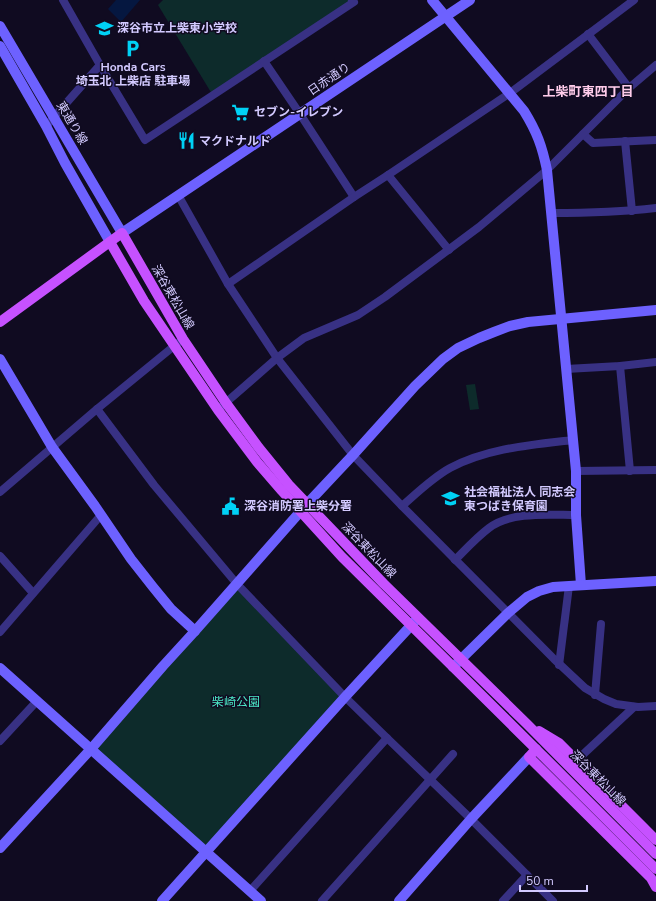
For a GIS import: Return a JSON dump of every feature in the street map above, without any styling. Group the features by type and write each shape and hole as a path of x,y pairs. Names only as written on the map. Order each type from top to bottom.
{"main road":[{"path":"0,322 122,233"},
{"name":"深谷東松山線","path":"122,233 179,342"},
{"name":"深谷東松山線","path":"110,242 144,300 179,342 222,406 289,485 304,508 342,557 411,626 457,663 527,724 548,753 655,877"},
{"name":"深谷東松山線","path":"304,508 418,618 536,749 548,753 656,854"},
{"path":"527,724 558,743 577,760 656,840"},
{"path":"536,749 529,757 655,877"}],"street":[{"path":"63,0 145,140 354,2 352,0"},
{"path":"432,0 524,110 533,126 541,146 547,170 576,471 576,515 581,585"},
{"name":"日赤通り","path":"122,233 470,0"},
{"path":"228,284 354,197 510,93 634,0"},
{"name":"東通り線","path":"0,26 50,122 65,163 110,242"},
{"path":"588,34 629,88"},
{"name":"東通り線","path":"0,46 122,233"},
{"path":"264,61 354,197"},
{"path":"50,122 100,65"},
{"path":"222,406 277,358 304,338 358,315 385,297 479,227 547,170 629,88 656,65"},
{"path":"583,134 593,143 656,140"},
{"path":"626,141 632,211"},
{"path":"388,175 449,250"},
{"path":"178,195 228,284 277,358 353,455 559,665 585,688 595,695 616,704 634,707 656,706"},
{"path":"551,213 592,213 656,208"},
{"path":"0,848 195,632 304,508 415,386 443,359 458,348 510,326 528,322 656,310"},
{"path":"0,492 97,409 179,342"},
{"path":"0,359 52,447 101,514 131,559 171,609 195,632"},
{"path":"566,369 656,362"},
{"path":"620,366 630,471"},
{"path":"97,409 154,485 237,584 345,697 553,901"},
{"path":"402,506 426,485 450,468 488,452 535,444 573,440"},
{"path":"576,471 656,470"},
{"path":"0,632 101,514"},
{"path":"455,560 490,527 504,520 524,515 576,515"},
{"path":"0,556 33,593"},
{"path":"457,663 508,613 527,597 539,591 569,586 656,581"},
{"path":"559,665 569,586"},
{"path":"162,901 418,618"},
{"path":"595,695 601,624"},
{"path":"0,668 261,901"},
{"path":"0,741 37,701"},
{"path":"577,760 634,707"},
{"path":"250,891 387,738"},
{"path":"322,901 453,754"},
{"path":"399,901 529,757"},
{"path":"503,901 527,875"}],"green space":[{"path":"163,0 349,0 351,2 212,94 158,5"},
{"path":"475,384 479,409 470,410 466,385"},
{"name":"柴崎公園","path":"237,584 345,697 206,852 91,749"}],"water":[{"path":"116,0 140,0 121,22 108,9"}],"place":[{"name":"深谷市立上柴東小学校","path":"104,28"},
{"name":"Honda Cars 埼玉北 上柴店 駐車場","path":"133,48"},
{"name":"セブン-イレブン","path":"241,112"},
{"name":"マクドナルド","path":"186,141"},
{"name":"社会福祉法人 同志会 東つばき保育園","path":"451,499"},
{"name":"深谷消防署上柴分署","path":"231,506"}],"district":[{"name":"上柴町東四丁目","path":"588,91"}]}
